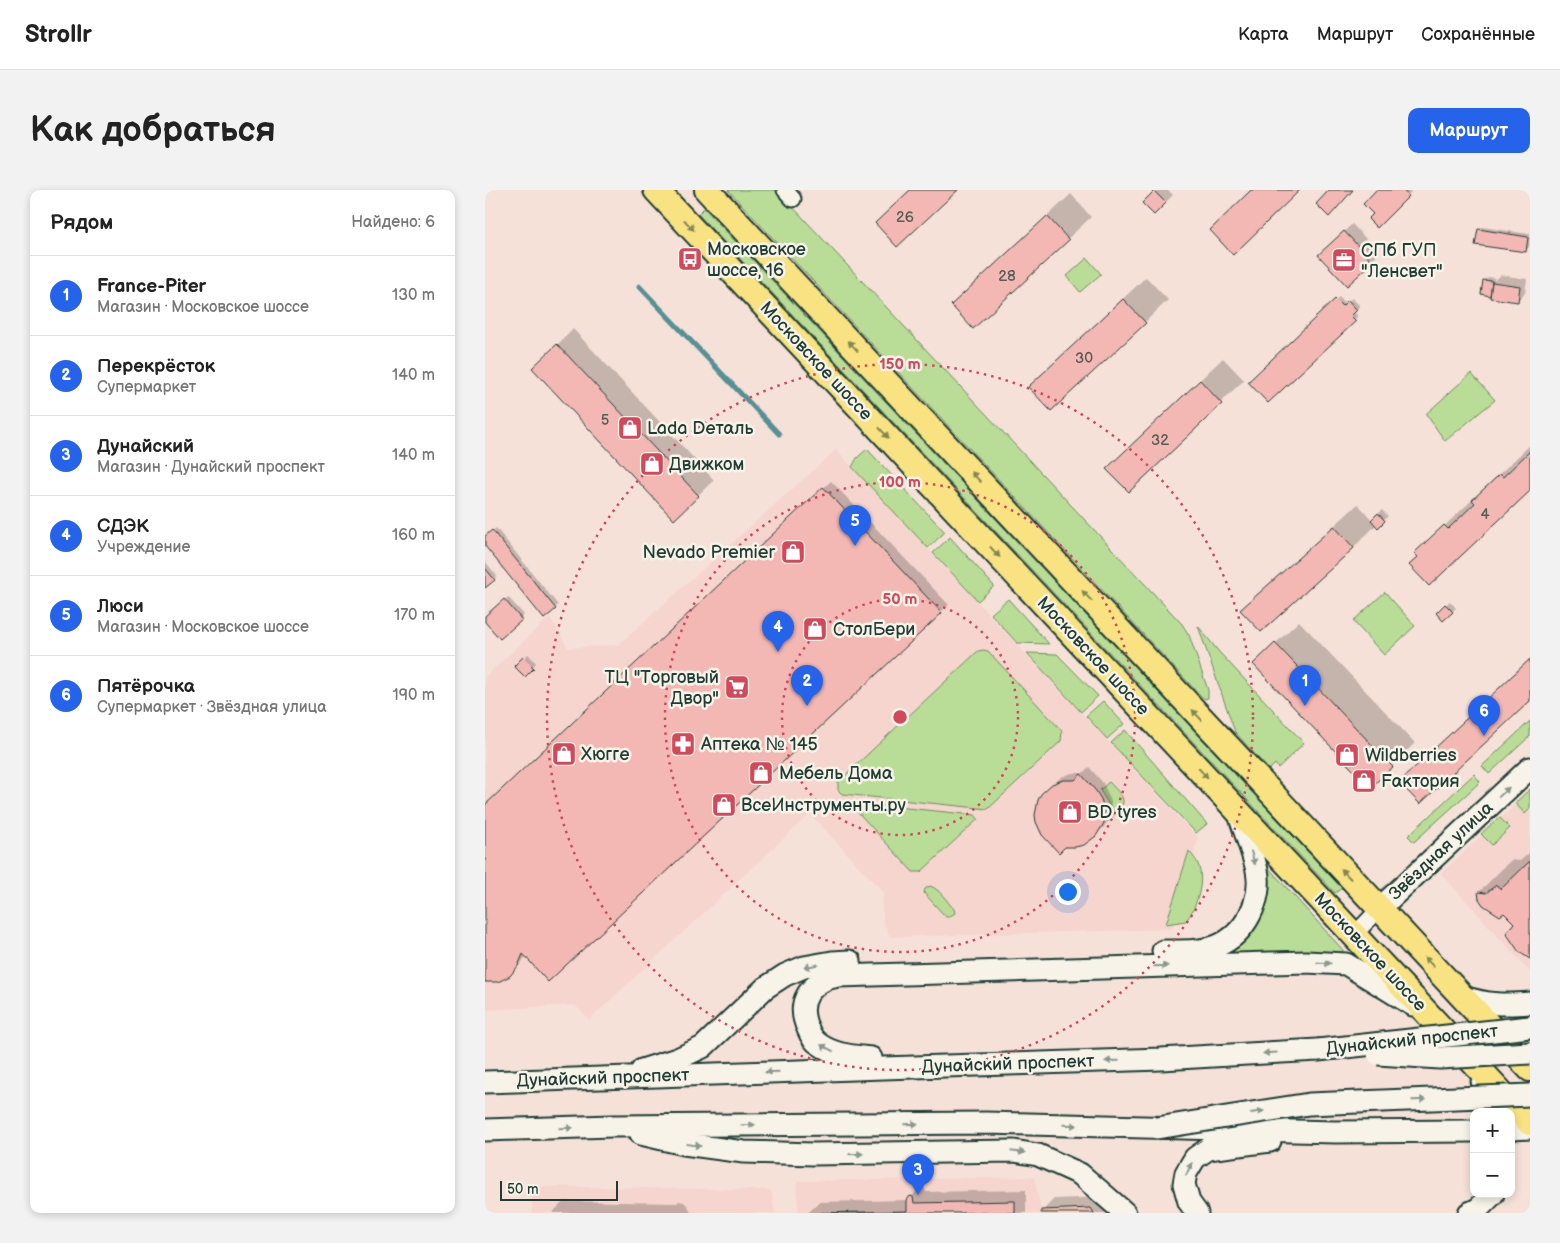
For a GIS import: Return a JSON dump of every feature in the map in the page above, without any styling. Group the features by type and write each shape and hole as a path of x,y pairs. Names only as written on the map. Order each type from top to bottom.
{"main road":[{"name":"Московское шоссе","path":"656,190 1239,811 1423,1011 1530,1123"},
{"name":"Московское шоссе","path":"707,190 1530,1069"},
{"name":"Звёздная улица","path":"1379,909 1530,768"},
{"path":"618,1078 677,1059 703,1047 765,988 785,975 804,967 832,962 1189,951 1215,947 1236,934 1251,913 1256,900 1257,871 1239,811"},
{"path":"943,1066 838,1054 818,1044 804,1021 803,1005 808,994 815,985 826,978 839,976 1306,962 1346,964 1423,1011"},
{"path":"1463,997 1480,1003 1497,1005 1530,1003"},
{"name":"Дунайский проспект","path":"485,1082 1161,1059 1319,1050 1530,1028"},
{"path":"1319,1050 1440,1058 1530,1053"},
{"path":"1477,1067 1492,1108"},
{"path":"1157,1128 1309,1104 1530,1095"},
{"path":"485,1130 612,1126 986,1123 1335,1132 1470,1131"},
{"path":"612,1126 684,1144 744,1152 813,1154 1014,1152 1038,1155 1080,1174 1125,1213"},
{"path":"1515,1129 1530,1128"},
{"path":"1197,1213 1189,1202 1184,1184 1185,1173 1190,1164 1201,1153 1208,1149 1335,1132"},
{"path":"1469,1213 1477,1209 1489,1198"}],"street":[{"name":"Звёздная улица","path":"1354,935 1379,909"}],"shaded area":[{"path":"836,450 1198,838 1172,929 890,937 883,920 882,902 884,893 810,814 589,1020 575,1005 485,1010 485,677 550,617 568,648 618,645"},
{"path":"1530,791 1530,972 1441,873"},
{"path":"1034,1177 1041,1210 1094,1213 798,1213 797,1181"},
{"path":"532,1186 771,1190 775,1213 532,1213"}],"green space":[{"path":"728,190 777,190 1182,624 1189,635 1208,690 1208,698 1205,699 1201,696"},
{"path":"704,208 1342,888 1335,893 698,214"},
{"path":"1087,258 1101,274 1080,292 1067,276"},
{"path":"1471,373 1495,400 1445,441 1426,414"},
{"path":"867,449 945,532 928,548 852,467 857,458"},
{"path":"950,537 994,586 978,601 933,553"},
{"path":"1385,592 1415,626 1384,655 1353,621"},
{"path":"1008,599 1049,644 1017,643 991,614"},
{"path":"1198,626 1219,652 1304,743 1278,768 1275,764 1269,770 1235,732"},
{"path":"978,651 988,651 1062,731 1061,741 988,809 842,794 838,790 838,782"},
{"path":"1027,653 1057,654 1098,696 1081,712"},
{"path":"1103,701 1124,724 1107,739 1086,716"},
{"path":"1530,721 1530,736 1489,774 1482,766"},
{"path":"1125,730 1207,824 1196,833 1111,743"},
{"path":"1474,774 1480,782 1414,842 1408,836"},
{"path":"1109,782 1120,794 1123,802 1119,810 1107,822 1109,805 1100,790"},
{"path":"1530,789 1530,809 1525,814 1515,803"},
{"path":"858,803 975,815 978,819 921,872 913,872 853,807"},
{"path":"1499,817 1510,828 1492,845 1481,834"},
{"path":"1189,851 1197,862 1200,871 1199,894 1186,921 1166,924"},
{"path":"1266,865 1343,952 1208,954 1222,949"},
{"path":"930,886 940,893 954,909 955,913 946,917 924,893 925,889"}],"building":[{"path":"910,190 958,190 897,247 875,223"},
{"path":"1251,190 1300,190 1233,255 1210,230"},
{"path":"1329,190 1353,190 1329,217 1316,204"},
{"path":"1376,190 1402,190 1409,196 1377,228 1368,219 1373,214 1363,204"},
{"path":"1154,191 1166,203 1154,215 1142,203"},
{"path":"1047,216 1069,240 973,329 951,305"},
{"path":"1478,229 1528,237 1526,252 1475,245"},
{"path":"1344,231 1373,262 1347,286 1318,255"},
{"path":"1483,280 1492,281 1490,296 1481,294"},
{"path":"1492,282 1520,286 1518,302 1490,298"},
{"path":"1123,299 1146,323 1051,411 1028,387"},
{"path":"1335,299 1342,306 1348,300 1357,310 1351,316 1356,321 1268,403 1248,382"},
{"path":"557,344 699,496 674,520 532,368"},
{"path":"1200,380 1222,404 1129,492 1106,469"},
{"path":"1530,451 1530,491 1429,586 1409,565 1418,557 1414,553 1444,525 1448,529 1475,503 1472,500 1500,474 1503,477"},
{"name":"ТЦ \"Торговый Двор\"","path":"823,487 942,613 548,982 523,954 518,966 510,976 498,982 485,982 485,805"},
{"path":"1378,513 1385,521 1378,528 1371,520"},
{"path":"1334,526 1354,548 1261,632 1240,610"},
{"path":"492,530 556,609 544,619 485,546 485,536"},
{"path":"485,568 495,580 485,588"},
{"path":"504,599 522,620 500,639 485,622 485,616"},
{"path":"1445,604 1453,612 1443,621 1436,613"},
{"path":"1275,643 1393,767 1370,788 1253,664"},
{"path":"523,657 534,668 525,677 514,666"},
{"path":"1530,659 1530,701 1420,804 1399,782"},
{"name":"BD tyres","path":"1081,774 1101,799 1104,809 1104,823 1096,836 1084,845 1065,847 1059,853 1042,835 1036,822 1035,815 1038,800 1041,794 1052,784 1063,780 1075,780"},
{"path":"1530,861 1530,959 1519,952 1506,933 1514,923 1504,913 1500,916 1483,905 1479,899 1478,892 1486,893 1496,885 1501,889"},
{"path":"910,1196 913,1197 914,1203 1015,1201 1015,1213 821,1213 907,1211 907,1200"},
{"path":"1091,1208 1094,1213 1041,1213 1041,1210"}],"waterway":[{"path":"639,286 779,434"}],"place":[{"name":"Московское шоссе, 16","path":"690,259"},
{"name":"СПб ГУП \"Ленсвет\"","path":"1344,260"},
{"name":"Lada Dеталь","path":"630,428"},
{"name":"Движком","path":"652,464"},
{"name":"Люси","path":"855,546"},
{"name":"Nevado Premier","path":"793,552"},
{"name":"СтолБери","path":"815,629"},
{"name":"СДЭК","path":"778,652"},
{"name":"ТЦ \"Торговый Двор\"","path":"737,687"},
{"name":"Перекрёсток","path":"807,706"},
{"name":"France-Piter","path":"1305,706"},
{"name":"Пятёрочка","path":"1484,736"},
{"name":"Аптека № 145","path":"683,744"},
{"name":"Хюгге","path":"564,754"},
{"name":"Wildberries","path":"1347,755"},
{"name":"Мебель Дома","path":"761,773"},
{"name":"Fактория","path":"1364,781"},
{"name":"ВсеИнструменты.ру","path":"724,805"},
{"name":"BD tyres","path":"1070,812"},
{"name":"Дунайский","path":"918,1195"}]}
